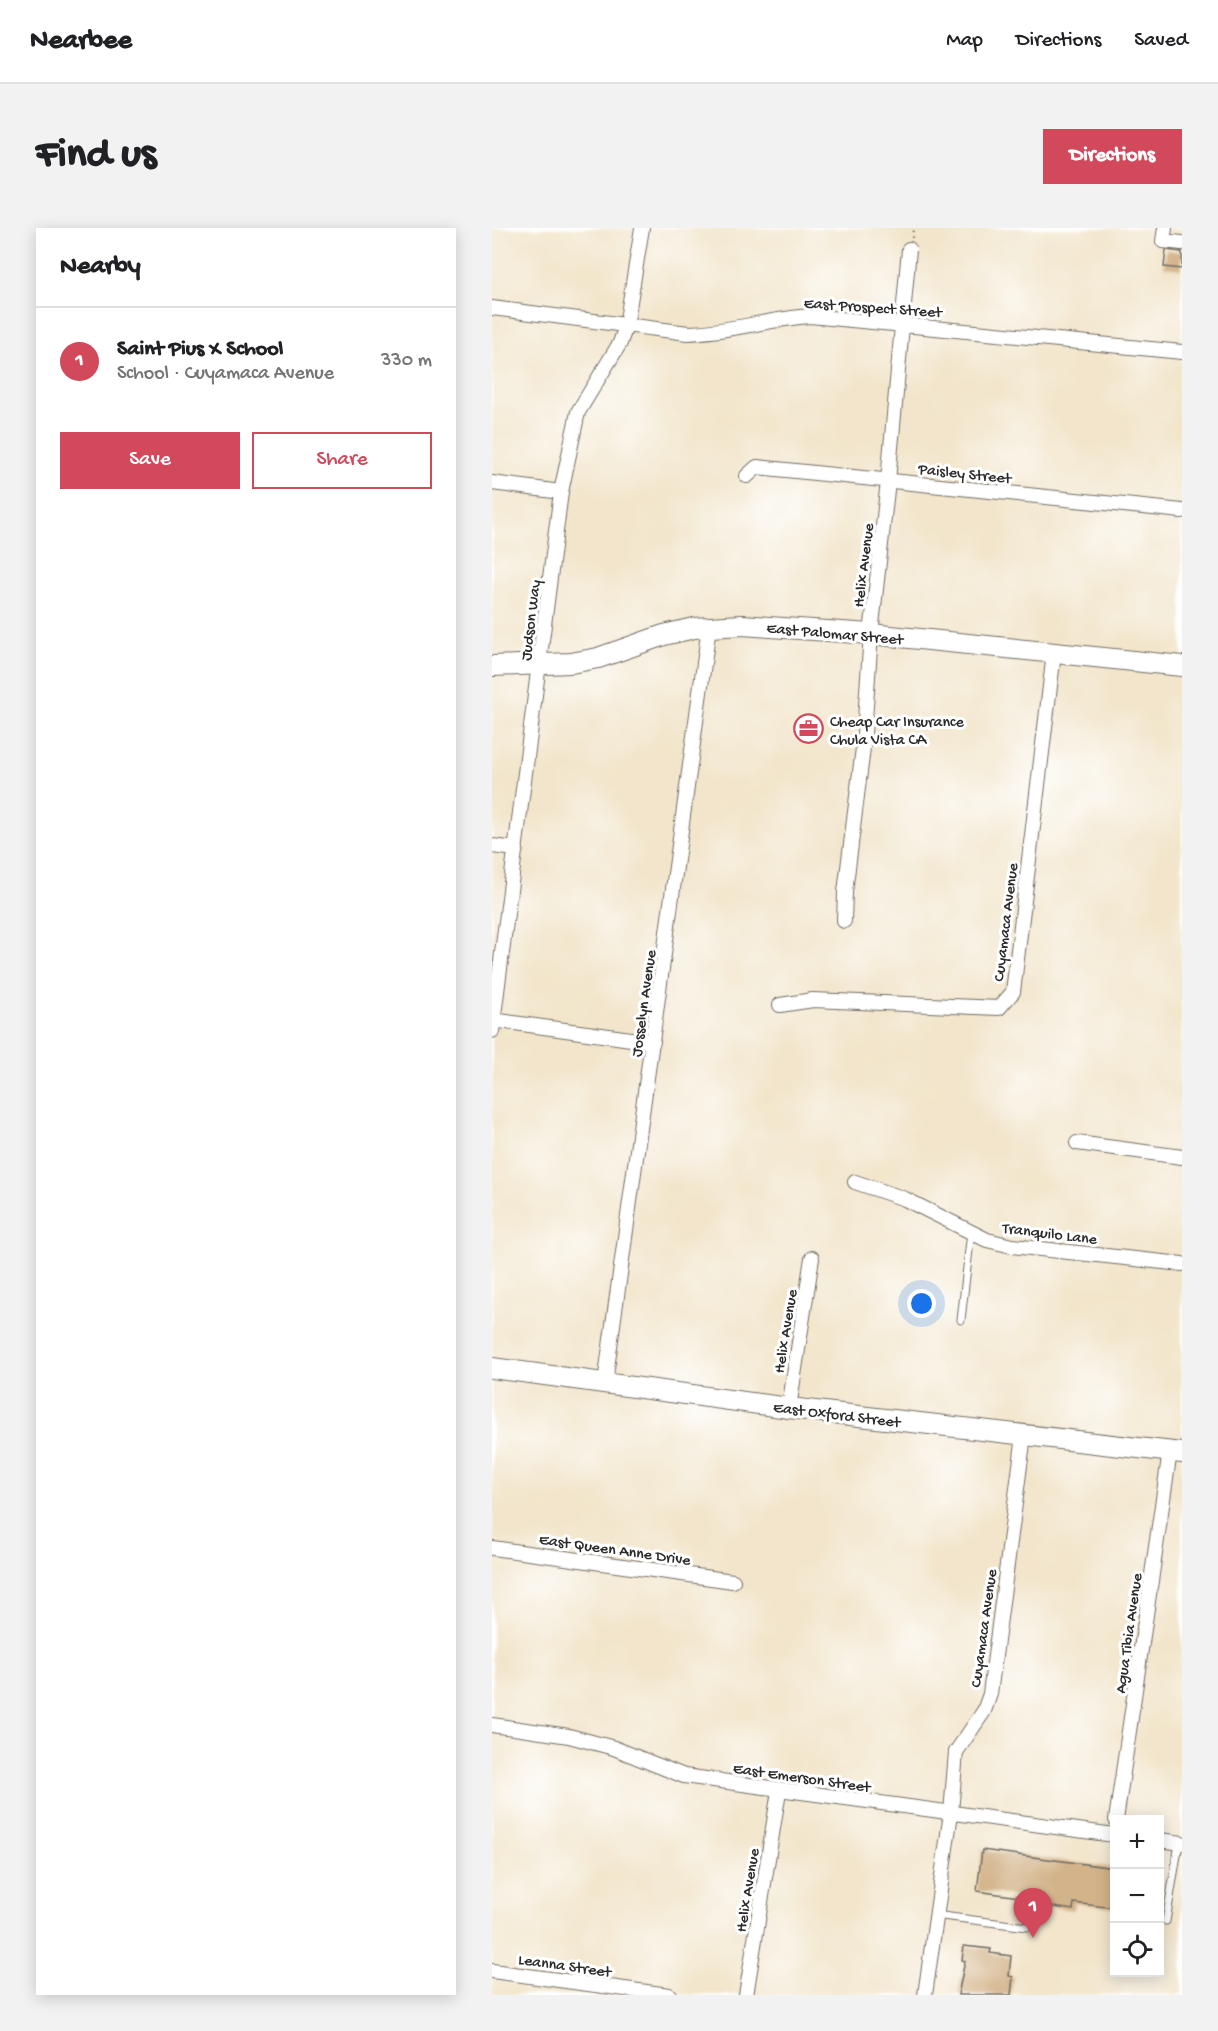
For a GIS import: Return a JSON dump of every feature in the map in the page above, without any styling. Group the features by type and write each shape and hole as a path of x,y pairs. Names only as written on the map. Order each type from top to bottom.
{"main road":[{"name":"East Palomar Street","path":"492,666 540,665 598,658 664,635 709,627 788,627 1182,666"},
{"name":"East Oxford Street","path":"492,1368 789,1408 1176,1452"}],"street":[{"name":"Judson Way","path":"492,1024 561,492 578,412 620,343 626,326 642,228"},
{"path":"1165,228 1163,241 1182,243"},
{"name":"Helix Avenue","path":"844,921 845,892 863,748 871,634 888,481 909,249"},
{"name":"East Prospect Street","path":"492,308 688,333 714,332 771,319 810,316 1182,352"},
{"name":"Paisley Street","path":"747,476 757,467 1182,511"},
{"path":"492,483 561,492"},
{"name":"Josselyn Avenue","path":"605,1383 709,627"},
{"name":"Cuyamaca Avenue","path":"780,1005 813,1000 999,1008 1007,1000 1013,992 1054,653"},
{"path":"492,846 516,849"},
{"path":"492,1024 653,1042"},
{"path":"1077,1143 1182,1157"},
{"name":"Tranquilo Lane","path":"855,1182 905,1199 987,1240 1012,1246 1182,1264"},
{"name":"Helix Avenue","path":"789,1408 812,1258"},
{"name":"Cuyamaca Avenue","path":"925,1995 951,1813 956,1752 984,1711 990,1694 1024,1435"},
{"name":"Agua Tibia Avenue","path":"1117,1815 1176,1452"},
{"name":"East Queen Anne Drive","path":"492,1548 733,1581"},
{"name":"East Emerson Street","path":"492,1725 568,1736 614,1748 684,1776 779,1791 1110,1832"},
{"name":"Helix Avenue","path":"746,1995 779,1791"},
{"path":"1164,1841 1180,1843"},
{"name":"Leanna Street","path":"492,1971 669,1995"}],"lane":[{"path":"961,1320 971,1232"},
{"path":"1166,1921 1180,1843"},
{"path":"935,1915 1027,1927"}],"building":[{"path":"1166,250 1182,252 1182,269 1164,267"},
{"path":"982,1850 1110,1867 1110,1908 1074,1903 1073,1910 1040,1905 1041,1900 977,1891"},
{"path":"964,1946 991,1949 990,1953 1011,1956 1009,1976 1013,1977 1011,1995 958,1995 965,1961 962,1960"}],"place":[{"name":"Cheap Car Insurance Chula Vista CA","path":"809,729"},
{"name":"Saint Pius X School","path":"1033,1938"}]}
